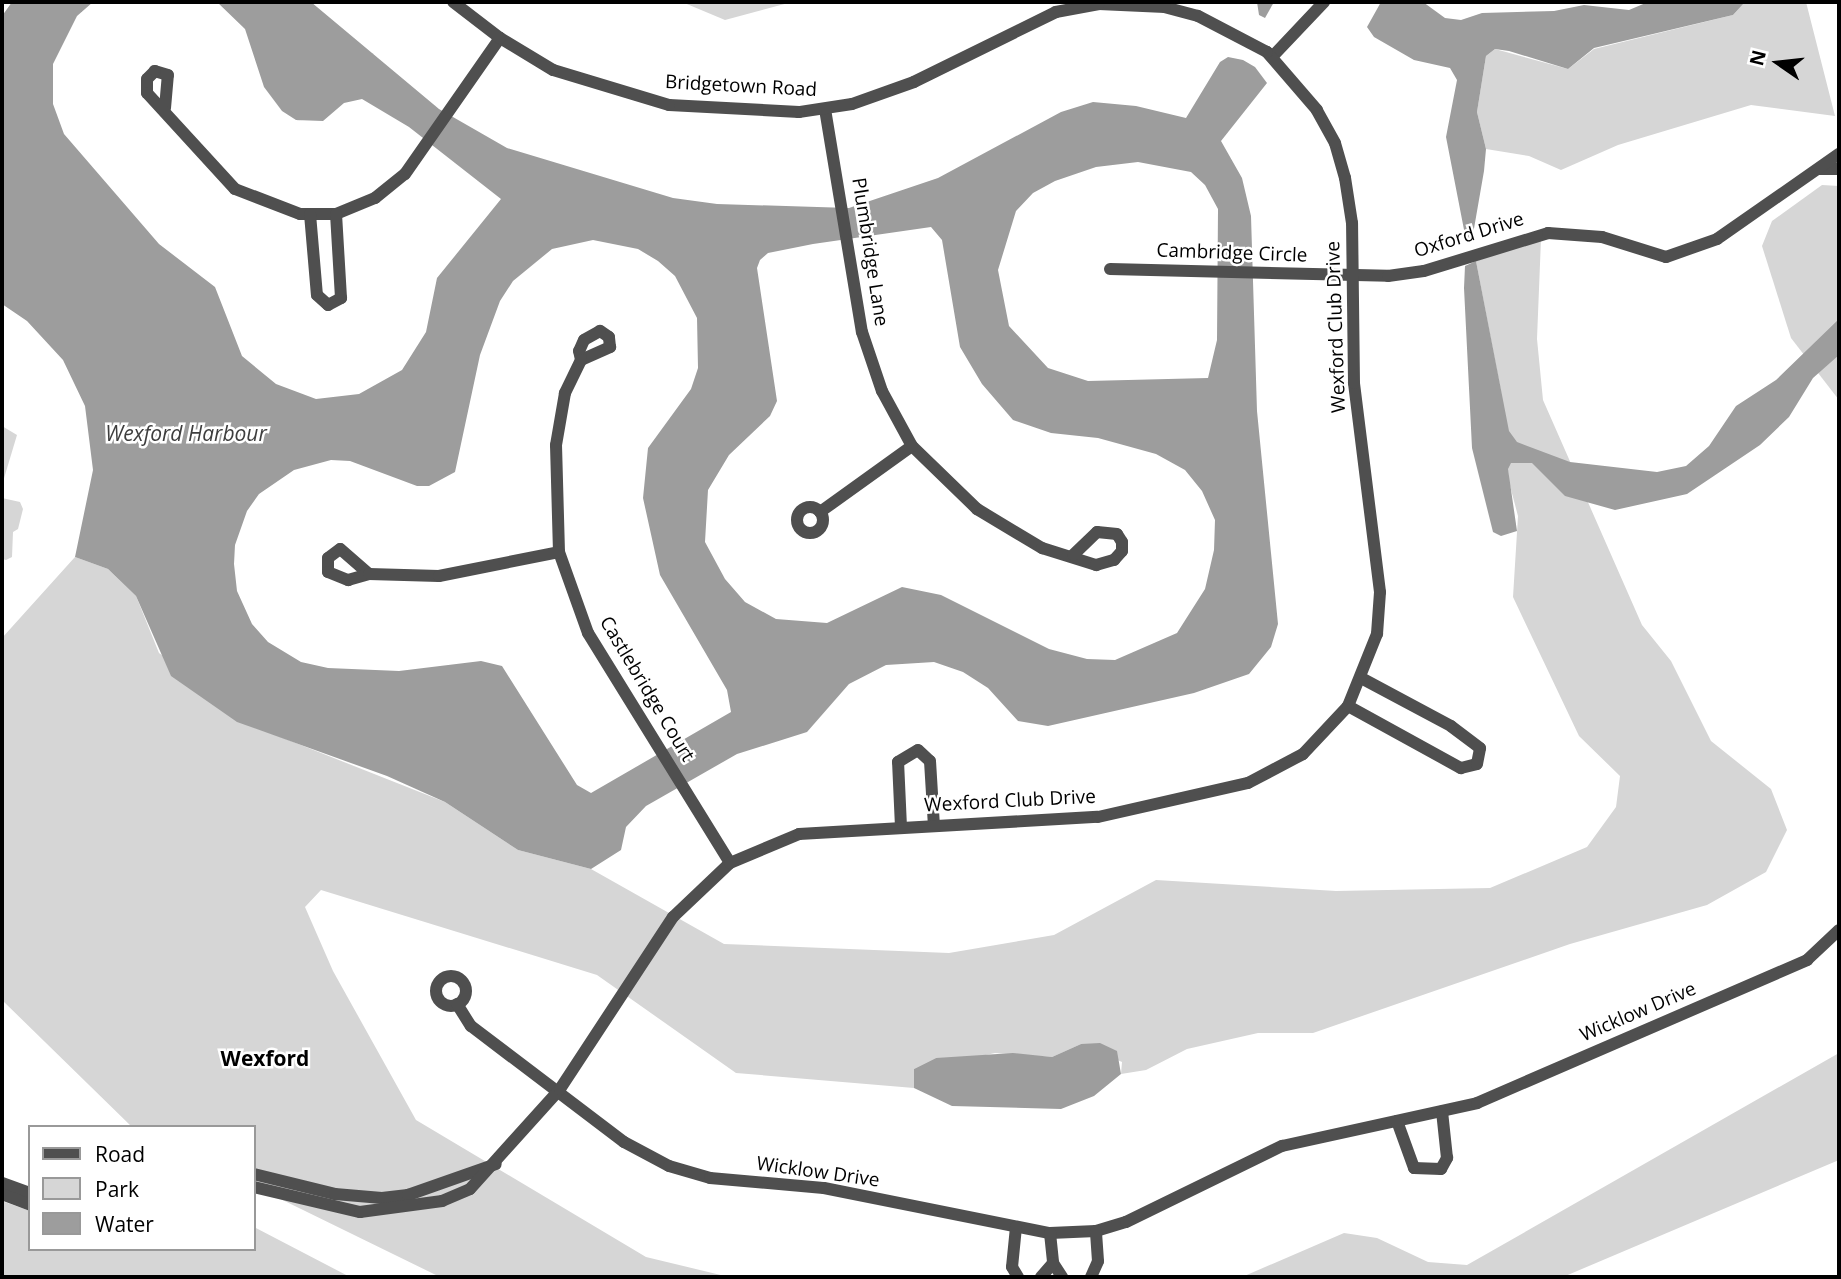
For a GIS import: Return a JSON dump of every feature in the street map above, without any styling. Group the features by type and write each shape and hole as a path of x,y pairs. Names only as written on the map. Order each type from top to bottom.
{"street":[{"name":"Bridgetown Road","path":"453,2 499,38 553,70 669,105 825,109 914,82 1054,7 1099,4 1165,7 1230,30 1272,57"},
{"path":"1272,57 1324,2"},
{"path":"165,108 235,188 310,214 337,214 375,198 405,174 499,38"},
{"name":"Wexford Club Drive","path":"256,1188 341,1210 381,1211 442,1201 470,1189 497,1164 559,1088 673,917 730,863 799,834 1098,817 1248,783 1303,754 1348,706 1363,679 1377,634 1380,592 1354,383 1352,223 1335,143 1317,110 1272,57"},
{"name":"Plumbridge Lane","path":"825,109 862,332 882,391 912,446 977,509 1042,548 1073,555"},
{"name":"Oxford Drive","path":"1353,275 1424,271 1548,233 1602,237 1657,256 1683,254 1717,239 1839,154"},
{"path":"1819,169 1839,169"},
{"path":"310,214 317,295 328,306 341,298 337,214"},
{"name":"Cambridge Circle","path":"1110,269 1353,275"},
{"name":"Castlebridge Court","path":"581,360 565,393 556,445 559,552 588,633 730,863"},
{"path":"820,512 912,446"},
{"path":"369,573 439,576 559,552"},
{"path":"1348,706 1461,768 1477,764 1480,748 1363,679"},
{"path":"901,827 898,762 918,750 930,761 934,826"},
{"name":"Wicklow Drive","path":"457,1004 471,1026 559,1088 624,1142 679,1169 710,1178 824,1188 1050,1233 1096,1231 1126,1222 1282,1146 1477,1102 1807,960 1839,930"},
{"path":"1397,1121 1415,1168 1441,1168 1447,1158 1442,1111"},
{"path":"256,1174 347,1197 382,1198 432,1188 497,1164"},
{"path":"2,1183 28,1192"},
{"path":"2,1194 28,1204"},
{"path":"1016,1227 1012,1267 1018,1277"},
{"path":"1091,1277 1098,1261 1096,1231"},
{"path":"1050,1233 1052,1263 1062,1277"},
{"path":"1041,1277 1052,1263"}],"green space":[{"path":"682,2 792,2 725,20"},
{"path":"1745,2 1806,2 1835,116 1751,105 1618,145 1561,170 1529,156 1486,149 1477,112 1486,56 1495,49 1568,69 1594,49 1733,15"},
{"path":"1822,185 1839,186 1839,400 1791,338 1762,246 1772,221"},
{"path":"1541,239 1537,339 1543,400 1642,625 1671,661 1711,741 1771,789 1787,830 1766,872 1707,905 1570,944 1313,1033 1258,1033 1187,1049 1146,1070 1121,1074 1122,1062 1081,1044 1052,1057 995,1053 967,1059 936,1058 914,1069 914,1088 736,1073 597,975 321,890 305,907 333,971 416,1120 646,1257 729,1277 440,1277 256,1187 256,1125 130,1125 2,1000 2,638 75,557 108,569 136,596 159,653 263,730 445,802 518,850 591,869 724,944 949,953 1054,935 1156,880 1336,891 1490,888 1587,847 1616,807 1620,776 1579,736 1513,597 1518,516 1509,482 1501,392 1476,261"},
{"path":"2,426 17,435 2,485"},
{"path":"2,498 20,502 23,509 18,529 13,532 12,557 6,560 2,559"},
{"path":"1839,1053 1839,1160 1563,1277 1242,1277 1344,1233 1377,1238 1428,1262 1467,1265"},
{"path":"2,1201 28,1210 28,1251 256,1251 256,1228 350,1277 2,1277"}],"water":[{"name":"Wexford Harbour","path":"12,2 93,2 77,16 53,64 53,104 64,134 159,244 215,287 242,356 276,384 316,399 359,394 402,370 426,332 437,278 501,199 409,127 362,99 344,103 323,121 296,120 282,111 264,87 245,29 217,2 311,2 439,109 507,148 673,198 717,204 849,208 938,178 1061,112 1093,102 1136,106 1186,118 1220,62 1228,57 1243,60 1255,67 1267,83 1221,141 1242,178 1251,216 1257,411 1278,624 1271,647 1249,674 1194,693 1048,726 1018,721 988,688 963,672 934,662 886,665 849,684 807,732 737,754 646,806 626,827 621,850 591,869 518,850 445,802 387,776 237,722 171,676 136,596 108,569 75,557 93,470 85,406 63,360 27,321 2,304 2,16","holes":["1138,162 1191,172 1205,185 1218,209 1217,340 1208,378 1088,381 1048,368 1009,326 998,270 1016,211 1033,193 1055,181 1096,167","931,227 942,240 960,347 982,384 1013,420 1051,433 1098,438 1156,454 1185,470 1202,491 1215,520 1214,550 1205,589 1177,633 1115,660 1087,659 1049,649 941,595 902,587 827,623 776,619 745,602 725,579 705,542 708,490 729,455 770,416 777,401 757,268 760,260 768,253","593,240 638,249 675,276 697,318 698,368 691,389 648,448 643,498 660,575 727,690 731,712 591,793 577,785 502,666 481,661 399,671 328,668 301,662 268,642 252,624 237,591 234,564 235,545 247,511 259,494 294,470 331,460 350,461 417,486 429,486 455,472 480,355 500,301 513,281 552,249"]},
{"path":"1257,2 1274,2 1265,18 1259,15"},
{"path":"1381,2 1423,2 1445,18 1461,20 1482,13 1554,11 1584,5 1629,10 1648,2 1745,2 1733,15 1594,48 1568,69 1509,51 1495,49 1486,56 1477,112 1486,149 1484,171 1472,240 1466,240 1446,137 1457,80 1450,68 1414,60 1374,37 1367,27"},
{"path":"1476,261 1509,431 1517,442 1570,462 1657,472 1686,466 1709,446 1736,406 1776,380 1839,319 1839,355 1813,378 1789,417 1760,445 1687,494 1615,510 1565,496 1532,463 1511,463 1508,469 1517,531 1501,536 1493,532 1472,448 1464,288 1465,266"},
{"path":"1100,1043 1117,1051 1121,1074 1094,1096 1061,1109 952,1106 914,1088 914,1069 936,1058 1013,1053 1052,1057 1081,1044"}],"district":[{"name":"Wexford","path":"265,1058"}]}
